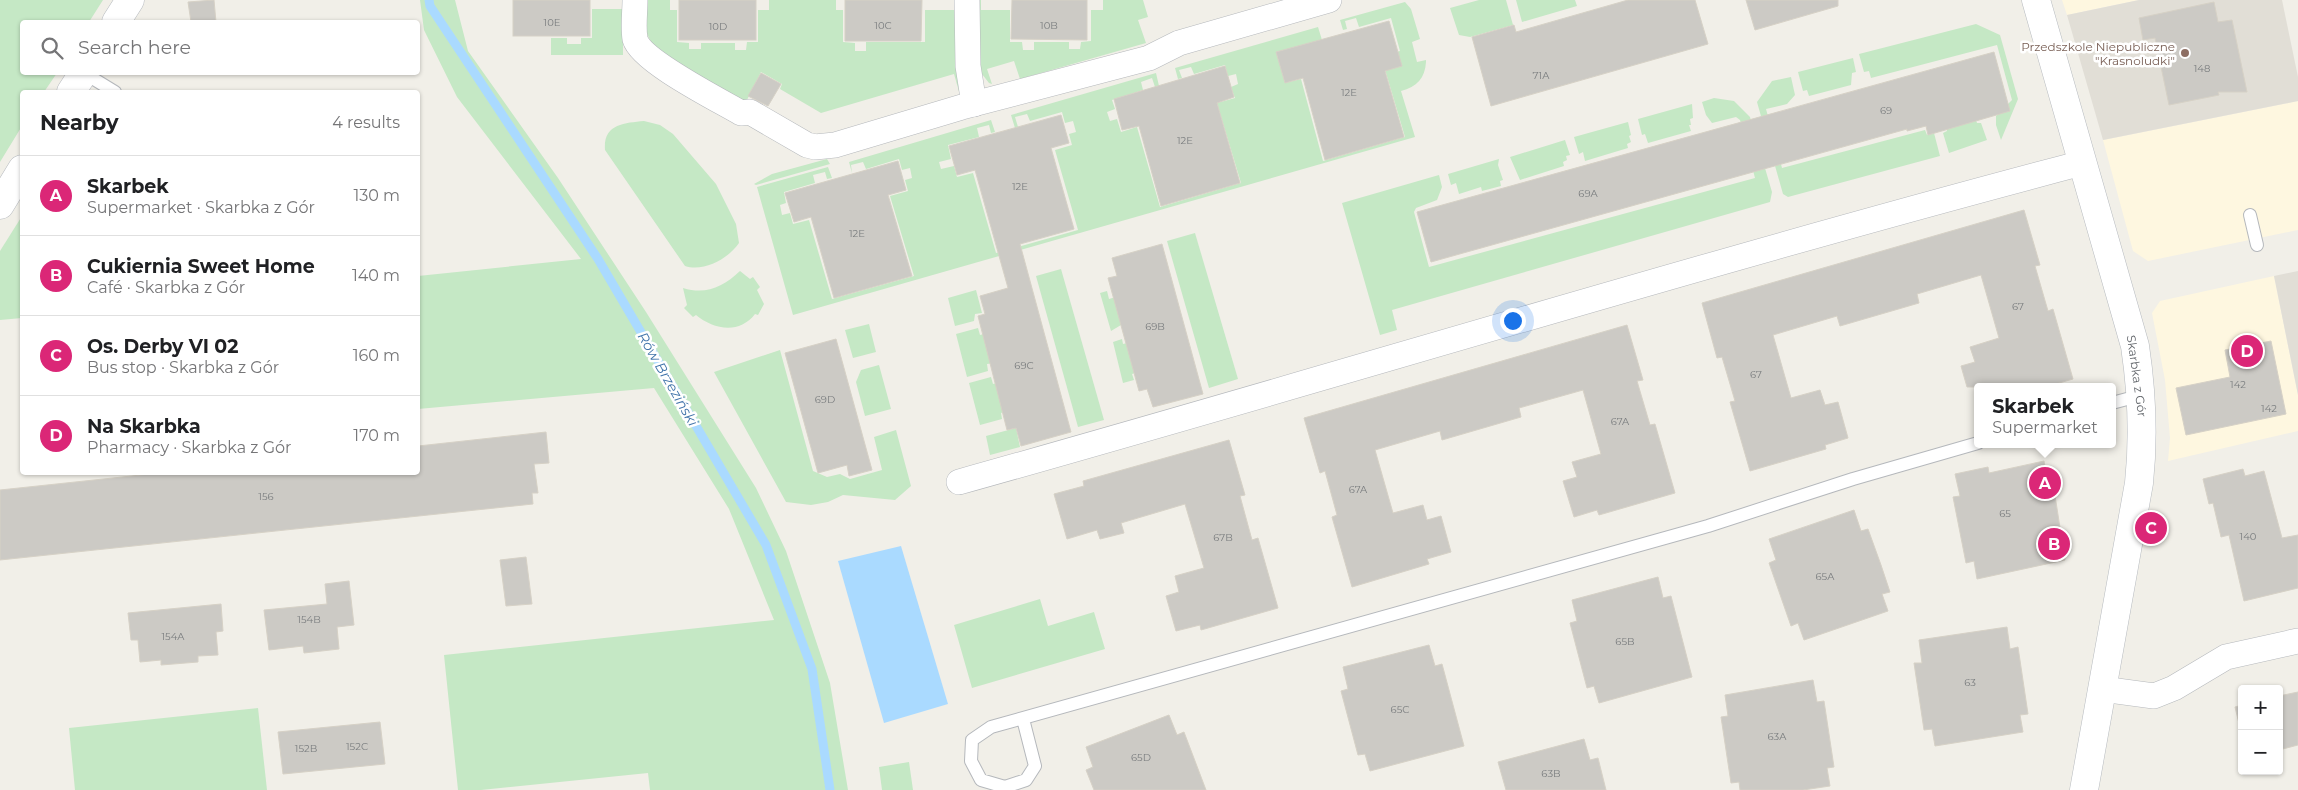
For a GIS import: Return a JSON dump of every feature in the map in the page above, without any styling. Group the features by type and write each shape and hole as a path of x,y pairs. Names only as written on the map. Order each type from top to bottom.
{"street":[{"path":"117,20 130,0"},
{"path":"635,0 635,38 641,50 658,64 741,113 750,112 815,147 835,144 974,104 1149,58 1179,43 1328,0"},
{"path":"968,0 968,66 974,104"},
{"name":"Skarbka z Gór","path":"2036,0 2135,346 2142,395 2143,444 2139,483 2084,790"},
{"path":"72,90 83,75"},
{"path":"959,482 1129,435 1678,273 2082,163"},
{"path":"0,205 20,172"},
{"path":"2102,690 2154,696 2174,688 2226,657 2298,641"}],"lane":[{"path":"87,75 112,90"},
{"path":"2250,215 2257,245"},
{"path":"2116,402 2142,395"},
{"path":"1023,719 1035,766 1026,780 1005,787 981,780 971,761 972,740 991,727 1699,528 1852,479 1974,444"}],"shaded area":[{"path":"2062,0 2139,0 2067,15"},
{"name":"Przedszkole Niepubliczne \"Krasnoludki\"","path":"2139,0 2282,0 2298,77 2298,101 2103,140 2067,15"},
{"path":"2298,101 2298,230 2148,261 2133,251 2103,140"},
{"path":"2298,271 2298,395 2274,276"},
{"path":"2274,276 2298,395 2298,431 2168,461 2170,438 2165,380 2152,313 2160,301"}],"green space":[{"path":"0,0 103,0 90,20 20,20 20,75 56,75 45,90 20,90 20,129 0,162"},
{"path":"420,0 455,0 468,51 558,178 646,312 756,488 786,551 830,683 848,790 650,790 648,773 481,790 458,790 444,655 774,620 729,509 654,388 420,409 420,276 581,259 457,97 424,30"},
{"path":"646,0 670,0 670,10 677,10 677,42 689,43 689,49 701,49 701,43 735,43 735,50 746,50 747,42 758,42 758,10 769,10 769,0 836,0 836,10 843,10 843,42 855,43 855,51 866,51 866,42 925,42 925,10 955,10 960,95 954,74 821,113 780,89 782,84 761,72 745,104 692,74 655,47 646,29"},
{"path":"978,0 981,0 981,10 1010,10 1010,42 1022,42 1023,50 1034,50 1034,42 1069,42 1069,49 1080,49 1081,42 1091,41 1091,10 1103,10 1103,0 1143,0 1148,17 1138,20 1146,43 1020,79 1014,61 987,69 992,84 989,83 978,69"},
{"path":"1479,0 1506,0 1513,25 1470,37 1459,35 1450,8"},
{"path":"1516,0 1575,0 1577,6 1522,22"},
{"path":"1405,2 1411,9 1420,39 1412,42 1417,62 1426,60 1424,73 1419,81 1412,87 1401,91 1415,137 793,315 757,187 828,167 832,178 827,179 825,172 813,175 815,183 784,192 786,203 780,205 782,215 790,213 793,224 809,220 832,299 914,276 890,196 908,191 905,180 912,178 910,168 902,170 899,159 866,169 863,162 851,165 852,173 849,162 991,120 995,132 991,133 989,125 977,128 979,137 948,145 951,159 939,162 941,169 954,166 957,177 973,173 996,253 1078,230 1055,150 1072,145 1069,134 1076,132 1073,121 1065,123 1062,112 1030,121 1027,114 1015,117 1018,127 1015,128 1011,115 1156,73 1159,86 1155,87 1152,78 1141,82 1143,90 1112,100 1115,109 1107,112 1110,121 1117,119 1121,132 1137,127 1160,207 1241,183 1217,103 1235,98 1231,87 1238,84 1236,74 1228,76 1225,65 1194,74 1191,67 1179,70 1182,78 1178,79 1175,68 1318,27 1322,40 1276,52 1285,83 1301,79 1323,161 1405,137 1381,56 1400,51 1391,18 1359,27 1356,18 1345,21 1347,29 1343,30 1340,20"},
{"path":"592,9 623,9 623,55 551,55 551,38 567,38 567,44 581,44 581,38 592,38"},
{"path":"1976,24 2000,35 2018,99 2001,140 1996,125 1996,116 2012,100 1997,45 1871,78 1869,71 1864,72 1859,54"},
{"path":"1853,58 1856,72 1852,73 1851,85 1809,96 1807,90 1803,91 1798,72"},
{"path":"1791,77 1795,95 1787,104 1766,109 1782,168 1925,130 1927,135 1934,133 1940,156 1788,197 1783,194 1757,102 1772,81"},
{"path":"1714,98 1734,101 1750,117 1772,192 1770,202 1392,310 1397,330 1380,335 1342,203 1439,175 1442,187 1437,200 1416,208 1414,212 1429,267 1755,178 1740,120 1736,117 1712,123 1706,115 1702,102"},
{"path":"1692,104 1693,118 1690,119 1691,125 1689,125 1691,131 1648,143 1645,134 1642,135 1638,119"},
{"path":"1975,117 1977,123 1981,123 1987,140 1949,153 1943,133 1947,131 1946,126"},
{"path":"644,121 660,125 673,134 716,184 736,224 739,243 729,254 715,263 700,267 685,266 605,150 607,135 616,126"},
{"path":"1628,122 1631,142 1627,144 1628,148 1585,161 1583,152 1579,154 1574,137"},
{"path":"1565,140 1570,155 1566,156 1567,160 1563,162 1564,166 1520,180 1510,157"},
{"path":"827,159 830,164 754,184 772,174"},
{"path":"1499,159 1498,165 1503,180 1500,181 1501,186 1482,191 1481,187 1459,194 1456,183 1451,185 1448,174"},
{"path":"20,219 20,318 0,320 0,251"},
{"path":"1195,233 1238,379 1209,388 1167,241"},
{"path":"1061,269 1104,420 1078,427 1036,276"},
{"path":"740,271 750,279 753,277 760,287 757,290 764,304 758,315 755,314 749,321 726,328 710,324 696,315 693,317 684,308 687,305 683,288 699,291 714,288"},
{"path":"976,290 982,313 975,314 974,321 955,326 948,298"},
{"path":"1107,291 1109,299 1119,296 1126,322 1111,331 1100,293"},
{"path":"869,324 876,352 853,358 845,330"},
{"path":"978,328 980,335 988,333 995,363 987,364 988,371 967,377 956,334"},
{"path":"1122,339 1123,344 1132,342 1139,372 1132,374 1134,380 1123,383 1113,342"},
{"path":"780,350 813,471 827,477 840,474 850,479 882,470 874,437 896,430 911,486 895,500 843,495 828,502 811,505 786,502 714,372"},
{"path":"879,365 891,409 865,416 856,382 861,370"},
{"path":"991,377 993,384 1001,382 1008,411 1001,413 1002,419 980,425 969,383"},
{"path":"1016,428 1020,447 990,455 986,436"},
{"path":"1040,599 1048,626 1094,612 1105,649 972,688 954,625"},
{"path":"258,708 267,790 75,790 69,728"},
{"path":"909,762 913,790 882,790 879,767"}],"water":[{"path":"901,546 948,704 884,723 838,561"}],"building":[{"path":"214,0 216,20 191,20 188,2"},
{"path":"513,0 590,0 590,36 513,36"},
{"path":"679,0 756,0 756,40 679,40"},
{"path":"845,0 922,0 921,41 845,41"},
{"path":"1012,0 1087,0 1087,40 1011,39"},
{"path":"1628,0 1695,0 1708,44 1491,106 1472,37 1514,25 1516,32"},
{"path":"1746,0 1838,0 1838,6 1755,30"},
{"path":"2214,2 2218,22 2232,20 2247,92 2218,92 2219,95 2169,105 2155,38 2143,40 2139,18"},
{"path":"1389,21 1402,66 1385,71 1404,137 1325,160 1303,78 1285,83 1276,52"},
{"path":"1994,52 2010,111 1928,135 1926,126 1907,131 1907,129 1431,262 1417,212"},
{"path":"1225,66 1234,97 1217,103 1240,183 1161,206 1139,126 1122,130 1114,99"},
{"path":"761,73 781,84 768,106 748,96"},
{"path":"1061,115 1069,143 1051,148 1074,229 1020,244 1071,432 1021,446 1016,428 1007,430 978,316 985,314 980,296 1008,288 975,170 957,175 949,146"},
{"path":"898,161 906,190 888,195 912,276 834,298 811,217 794,222 785,193"},
{"path":"2024,210 2040,265 2035,266 2048,311 2053,309 2073,379 2059,383 1974,383 1974,387 1967,387 1961,366 1975,362 1970,347 1999,338 1981,275 1917,294 1919,303 1840,326 1837,316 1773,335 1791,398 1820,390 1825,405 1838,402 1848,438 1825,445 1826,449 1750,471 1730,402 1735,401 1722,357 1717,358 1702,303"},
{"path":"1162,244 1203,394 1153,407 1147,389 1139,391 1108,278 1117,276 1112,258"},
{"path":"1627,325 1643,380 1637,381 1650,425 1655,424 1675,493 1599,515 1597,510 1574,517 1563,481 1577,477 1572,462 1601,454 1583,390 1519,408 1521,417 1442,440 1440,431 1375,450 1393,513 1423,505 1427,520 1441,516 1451,552 1427,559 1429,564 1352,587 1332,517 1337,515 1325,471 1320,473 1304,418"},
{"path":"836,339 872,470 849,476 847,465 818,473 785,353"},
{"path":"2271,341 2286,414 2186,435 2176,388 2230,377 2225,350"},
{"path":"546,432 549,463 534,464 538,493 532,493 533,504 0,560 0,490 141,475 420,475 420,446"},
{"path":"1229,440 1245,495 1240,496 1252,540 1258,538 1278,608 1201,630 1200,625 1176,631 1166,596 1179,592 1175,576 1204,568 1185,504 1121,523 1124,533 1100,539 1097,530 1067,539 1054,494 1084,486 1083,481"},
{"path":"2044,461 2047,478 2052,476 2065,560 1977,579 1974,561 1966,563 1953,497 1960,496 1955,474 1988,467 1989,473"},
{"path":"2243,469 2245,476 2264,471 2282,538 2298,535 2298,588 2244,601 2229,535 2221,537 2213,503 2209,504 2203,479"},
{"path":"1854,510 1861,531 1868,529 1881,565 1890,592 1882,594 1888,611 1804,640 1798,623 1791,626 1769,563 1776,560 1769,539"},
{"path":"526,557 532,604 506,606 500,560"},
{"path":"1658,577 1663,598 1671,596 1692,677 1599,703 1594,686 1587,688 1570,623 1577,621 1572,600"},
{"path":"349,581 354,625 337,627 339,649 304,653 303,646 269,650 264,610 327,604 325,584"},
{"path":"221,604 223,631 216,632 218,655 198,656 198,662 161,665 161,660 140,662 138,640 131,640 128,613"},
{"path":"2007,627 2010,649 2018,647 2028,714 2020,715 2023,732 1935,746 1932,729 1924,730 1914,663 1922,663 1919,640"},
{"path":"1429,645 1435,666 1442,664 1464,746 1370,771 1365,754 1358,755 1341,691 1348,689 1343,667"},
{"path":"1813,680 1817,702 1824,701 1834,767 1827,768 1830,786 1803,790 1740,790 1739,782 1731,783 1721,717 1728,716 1725,695"},
{"path":"2298,692 2298,745 2283,749 2283,730 2283,695"},
{"path":"2238,706 2238,719 2235,707"},
{"path":"1169,715 1177,735 1184,732 1206,790 1094,790 1086,770 1093,767 1086,747"},
{"path":"380,722 385,764 283,774 278,732"},
{"path":"1584,739 1590,760 1598,758 1606,790 1506,790 1498,762"}],"waterway":[{"name":"Rów Brzeziński","path":"429,0 430,6 598,259 766,545 812,669 830,790"}],"place":[{"name":"Przedszkole Niepubliczne \"Krasnoludki\"","path":"2185,53"},
{"name":"Na Skarbka","path":"2247,351"},
{"name":"Skarbek","path":"2045,483"},
{"name":"Os. Derby VI 02","path":"2151,528"},
{"name":"Cukiernia Sweet Home","path":"2054,544"}]}
